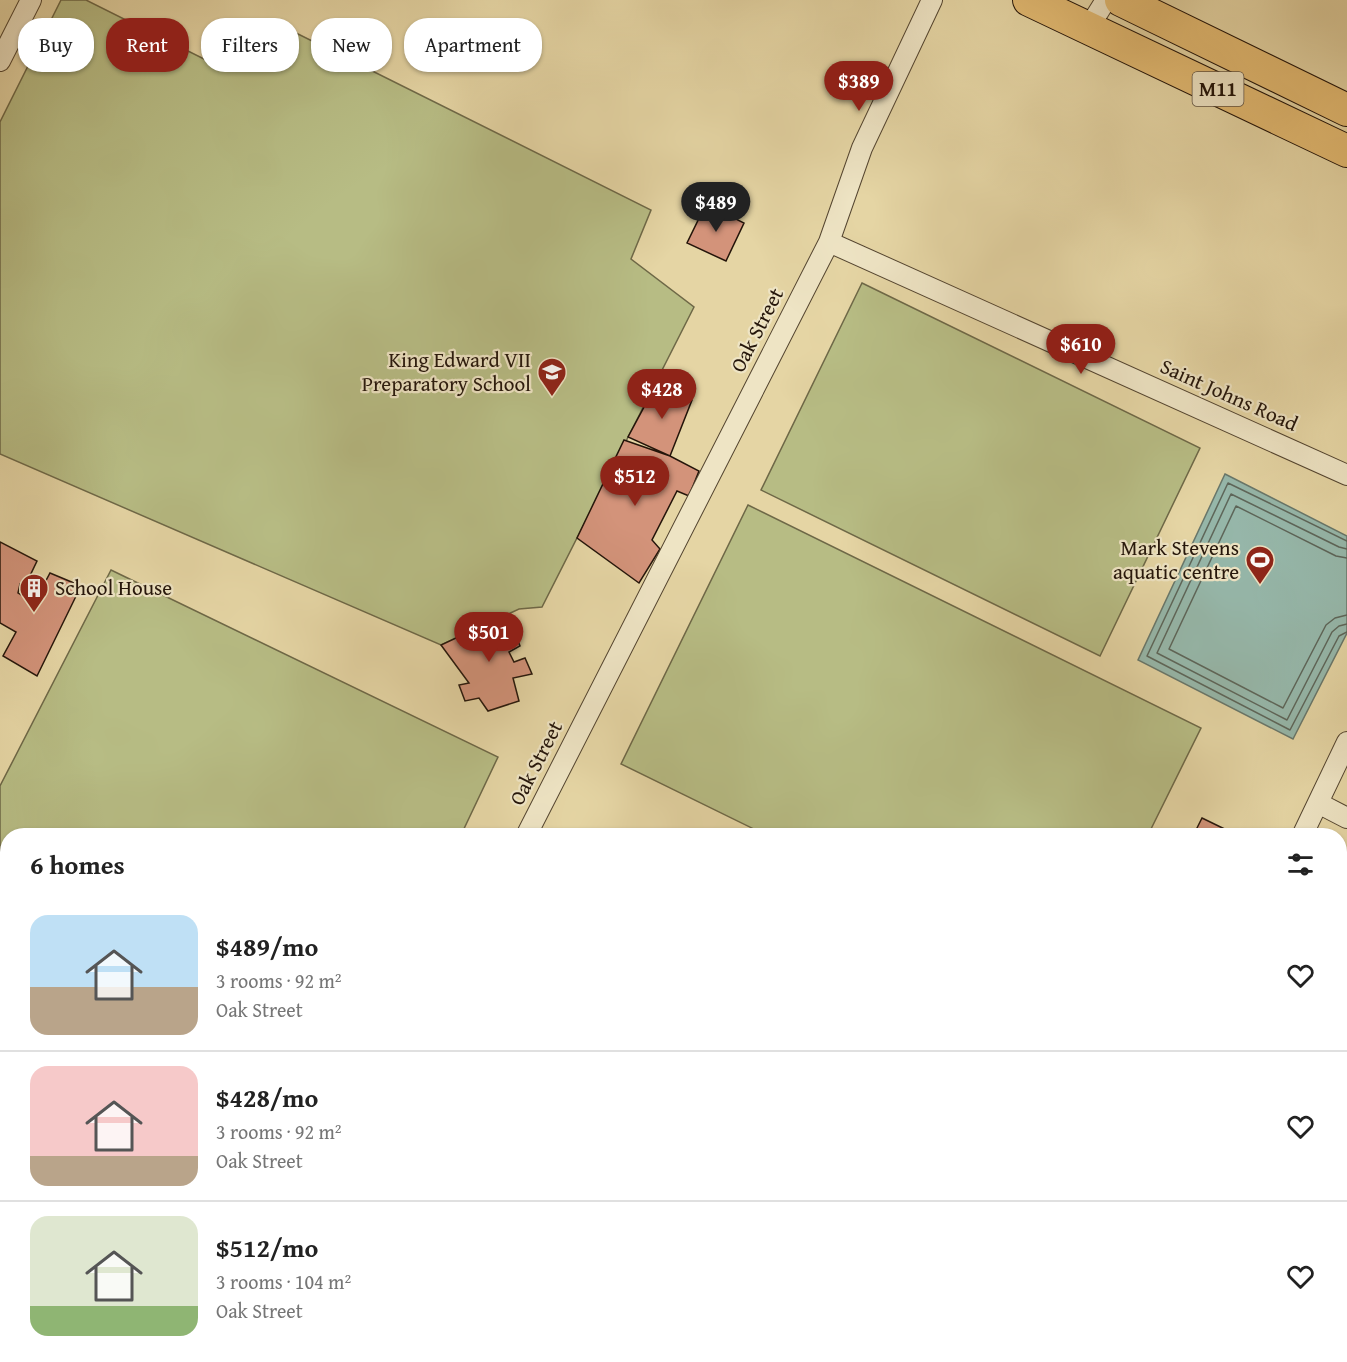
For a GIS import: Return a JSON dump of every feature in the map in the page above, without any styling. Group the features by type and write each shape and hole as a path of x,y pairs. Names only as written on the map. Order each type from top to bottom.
{"main road":[{"name":"M11","path":"1029,0 1347,151"},
{"name":"M11","path":"1121,0 1347,110"}],"street":[{"path":"0,61 31,0"},
{"name":"Oak Street","path":"530,828 829,242 862,148 932,0"},
{"path":"1089,27 1106,0"},
{"name":"Saint Johns Road","path":"829,242 1347,475"},
{"path":"1306,828 1347,742"},
{"path":"1318,803 1347,818"}],"green space":[{"path":"61,0 86,0 122,18 106,18 106,72 189,72 189,52 201,58 201,72 299,72 299,34 311,40 311,72 374,72 651,210 631,259 694,307 542,607 519,609 441,645 0,454 0,122 25,72 94,72 94,18 52,18"},
{"path":"862,283 1200,448 1100,656 761,490"},
{"path":"748,505 1201,728 1151,828 752,828 621,764"},
{"path":"111,570 498,757 464,828 0,828 0,786"}],"water":[{"name":"Mark Stevens aquatic centre","path":"1225,474 1347,536 1347,633 1293,739 1138,660"}],"building":[{"path":"706,204 744,223 726,261 687,243"},
{"path":"664,384 692,400 670,456 628,437 650,396 655,399"},
{"path":"624,440 670,456 699,471 689,496 677,491 652,540 660,549 639,583 577,538"},
{"name":"School House","path":"0,542 37,561 25,586 20,584 18,593 34,603 50,573 81,586 37,676 3,656 16,632 0,623"},
{"path":"507,614 520,646 509,652 514,662 525,658 532,674 513,678 519,701 488,711 479,698 465,701 459,685 469,683 441,645"},
{"path":"1202,818 1223,828 1197,828"}],"place":[{"name":"King Edward VII Preparatory School","path":"552,398"},
{"name":"Mark Stevens aquatic centre","path":"1260,586"},
{"name":"School House","path":"34,614"}]}
